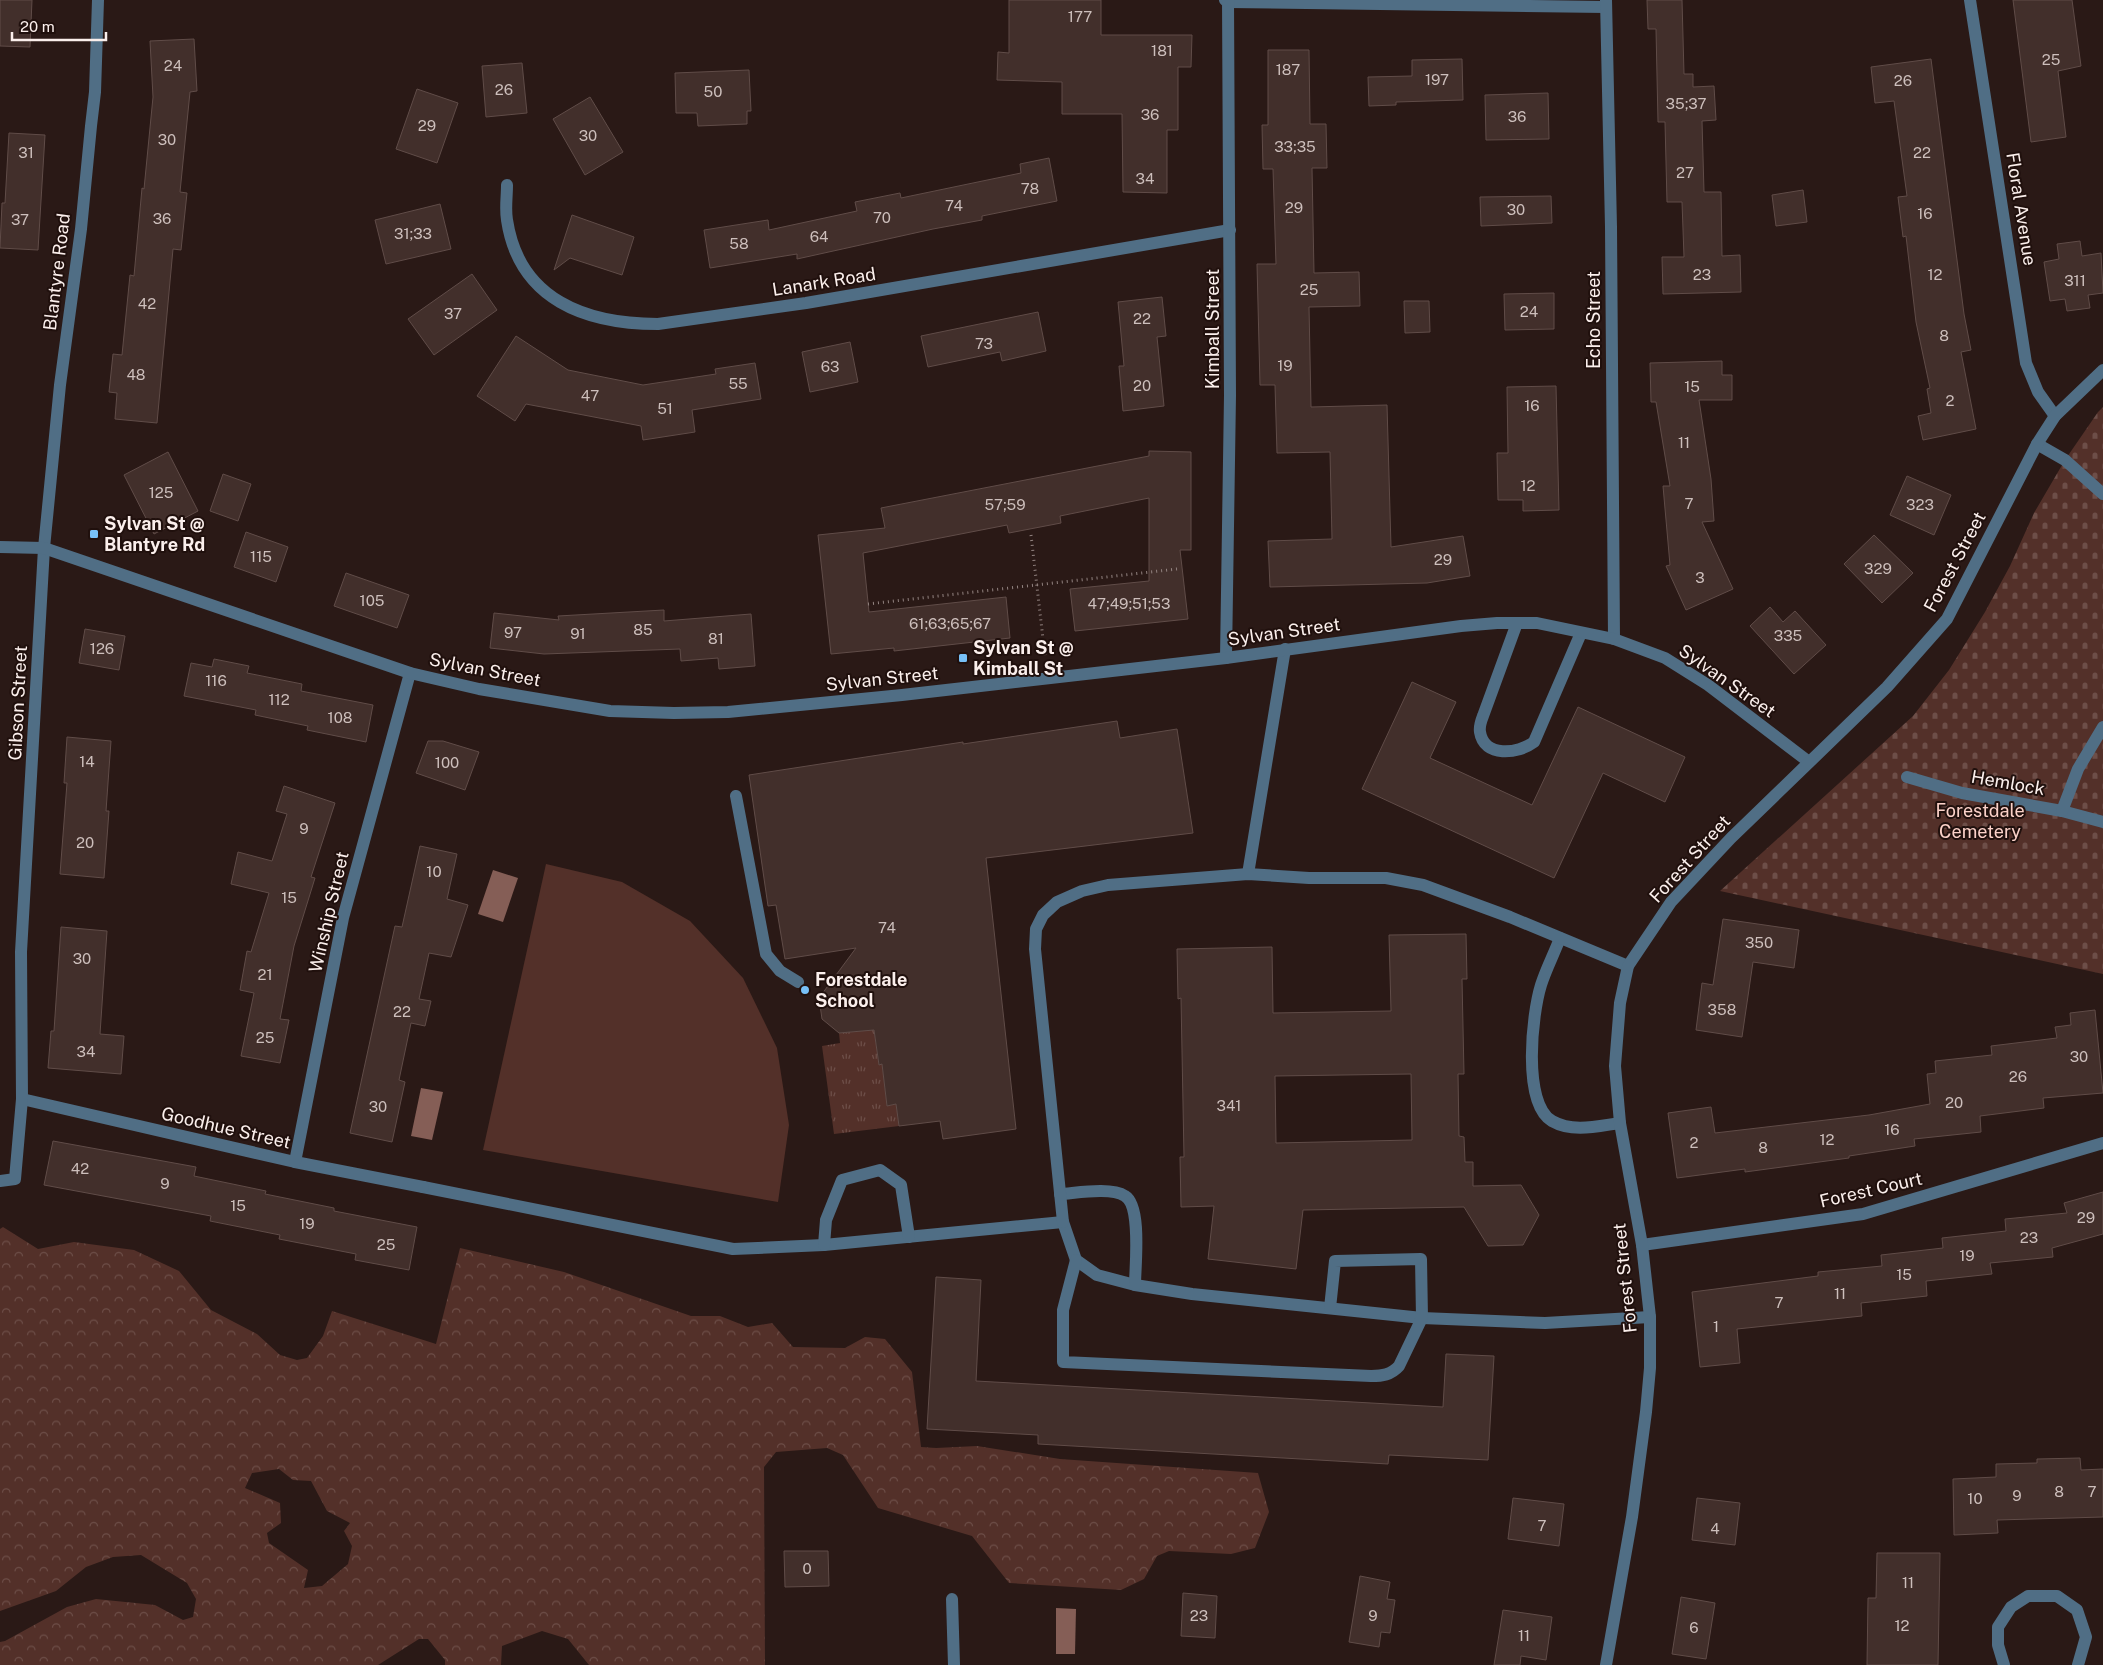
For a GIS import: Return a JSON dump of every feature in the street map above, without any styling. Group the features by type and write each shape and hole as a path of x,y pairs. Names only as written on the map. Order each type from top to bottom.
{"street":[{"name":"Blantyre Road","path":"44,548 60,385 90,145 95,92 98,0"},
{"name":"Floral Avenue","path":"1970,0 2026,363 2038,392 2055,416"},
{"path":"1227,1 1606,4"},
{"name":"Kimball Street","path":"1226,658 1230,395 1227,1"},
{"name":"Echo Street","path":"1606,4 1611,226 1614,639"},
{"name":"Lanark Road","path":"507,186 506,219 514,249 531,280 549,296 579,311 611,321 635,324 658,324 806,303 1230,230"},
{"name":"Forest Street","path":"1606,1665 1632,1517 1650,1368 1650,1317 1642,1245 1620,1123 1615,1066 1620,1003 1628,966 1671,902 1731,838 1887,687 1947,619 2037,444 2055,416 2103,370"},
{"path":"2037,444 2065,460 2101,487"},
{"name":"Sylvan Street","path":"0,548 44,548 410,673 479,689 610,711 674,713 738,711 902,695 1226,658 1461,626 1537,623 1614,639 1665,658 1701,680 1810,762"},
{"name":"Gibson Street","path":"0,1181 15,1179 22,1099 21,952 44,548"},
{"path":"1517,623 1480,729 1482,739 1487,744 1506,752 1526,748 1534,742 1581,632"},
{"path":"1248,874 1285,649"},
{"name":"Winship Street","path":"295,1162 343,918 410,673"},
{"path":"2062,811 2078,769 2103,726"},
{"name":"Hemlock","path":"1907,777 1962,793 2062,811 2103,822"},
{"path":"736,796 766,954 780,971 798,982"},
{"path":"1330,1308 1335,1261 1421,1259 1422,1318 1399,1366 1393,1372 1382,1376 1063,1362 1063,1310 1076,1260 1063,1222 1035,949 1036,930 1042,915 1057,902 1082,891 1108,885 1248,874 1309,878 1386,878 1423,885 1510,917 1628,966"},
{"path":"1560,938 1541,986 1533,1032 1534,1082 1540,1107 1552,1121 1570,1128 1620,1123"},
{"name":"Goodhue Street","path":"22,1099 295,1162 733,1249 824,1245 1063,1222"},
{"name":"Forest Court","path":"1642,1245 1863,1214 2103,1143"},
{"path":"824,1245 826,1220 842,1180 880,1170 900,1185 909,1237"},
{"path":"1060,1194 1109,1192 1121,1194 1129,1199 1136,1218 1135,1285"},
{"path":"1076,1260 1097,1275 1135,1285 1192,1294 1422,1318 1545,1323 1650,1317"},
{"path":"2004,1665 1998,1645 1998,1627 2011,1607 2028,1596 2057,1596 2077,1610 2086,1637 2078,1665"},
{"path":"952,1600 954,1665"}],"path":[{"path":"1031,535 1047,678"},
{"path":"868,604 1177,569"}],"green space":[{"name":"Forestdale Cemetery","path":"2103,407 2103,974 1720,891 1913,716 1949,670 1985,612 2010,566 2034,513 2065,460"},
{"path":"546,864 622,882 690,921 743,978 777,1048 789,1125 778,1202 483,1150"},
{"path":"867,1025 874,1030 879,1064 882,1064 887,1106 896,1104 899,1126 834,1134 822,1046 840,1043 839,1033 859,1031"},
{"path":"3,1227 38,1249 74,1242 134,1250 179,1271 211,1310 257,1334 280,1355 297,1360 307,1358 323,1336 332,1311 436,1344 460,1248 564,1272 691,1316 720,1316 748,1327 772,1323 793,1347 845,1348 865,1337 885,1339 912,1372 921,1447 977,1446 1060,1459 1258,1473 1269,1512 1255,1548 1231,1554 1169,1551 1157,1556 1144,1579 1121,1590 1009,1583 972,1536 878,1508 843,1455 827,1448 776,1452 764,1467 765,1665 589,1665 568,1639 542,1631 502,1646 501,1665 445,1665 445,1660 428,1639 419,1639 378,1665 0,1665 0,1642 67,1607 96,1599 155,1605 183,1620 193,1617 196,1599 187,1583 141,1555 113,1557 86,1567 56,1591 0,1611 0,1229","holes":["279,1469 293,1480 311,1481 327,1511 350,1523 344,1531 352,1546 348,1564 322,1586 304,1588 308,1570 269,1543 267,1533 281,1523 280,1503 245,1488 252,1473"]}],"shaded area":[{"path":"493,870 518,878 503,922 478,914"},
{"path":"421,1088 443,1092 432,1140 411,1136"},
{"path":"1056,1608 1076,1609 1075,1654 1056,1654"}],"building":[{"path":"0,0 32,0 30,47 0,46"},
{"path":"1009,0 1101,0 1101,35 1192,35 1191,67 1178,67 1178,130 1167,130 1167,193 1123,192 1122,114 1062,114 1062,82 997,80 998,52 1009,53"},
{"path":"1647,0 1682,0 1684,74 1693,74 1693,87 1714,86 1716,120 1702,121 1704,192 1721,192 1722,256 1740,255 1741,292 1663,294 1662,257 1684,257 1682,202 1667,202 1665,122 1658,122 1656,29 1648,29"},
{"path":"2013,0 2072,0 2081,66 2058,71 2066,137 2031,142"},
{"path":"194,39 197,91 190,92 180,192 187,193 181,250 173,249 157,423 115,419 117,393 109,392 113,354 122,355 130,275 134,276 153,97 150,41"},
{"path":"1268,50 1309,50 1310,124 1326,124 1327,168 1312,168 1314,273 1359,272 1360,306 1309,307 1311,407 1387,405 1391,547 1463,536 1470,576 1427,583 1270,587 1268,541 1332,539 1330,452 1277,453 1275,385 1260,385 1257,264 1276,264 1273,169 1263,169 1262,125 1268,125"},
{"path":"1462,59 1463,100 1396,102 1396,105 1369,106 1368,77 1412,76 1412,60"},
{"path":"1931,59 1964,314 1971,350 1961,352 1976,429 1923,440 1918,416 1931,413 1927,389 1930,388 1916,322 1906,236 1903,237 1898,197 1907,196 1894,101 1875,103 1871,67"},
{"path":"522,63 527,113 486,117 482,66"},
{"path":"749,70 751,111 747,111 747,124 698,126 697,113 676,113 675,73"},
{"path":"417,89 458,103 437,163 396,149"},
{"path":"1548,93 1549,139 1486,140 1485,95"},
{"path":"590,97 623,152 585,175 553,119"},
{"path":"9,133 45,135 38,250 0,248 2,203 5,203"},
{"path":"1049,158 1057,201 982,216 982,220 797,259 797,254 710,268 704,230 768,220 769,230 857,211 855,202 900,193 901,198 1021,173 1020,164"},
{"path":"1803,190 1807,222 1776,226 1772,195"},
{"path":"1551,196 1552,223 1481,226 1480,197"},
{"path":"440,204 451,249 386,264 375,220"},
{"path":"572,215 634,237 622,275 570,258 554,270"},
{"path":"2080,241 2082,256 2101,253 2103,293 2088,295 2090,308 2067,311 2065,299 2050,301 2044,262 2059,259 2057,244"},
{"path":"472,274 497,310 434,355 408,319"},
{"path":"1554,293 1554,329 1505,330 1504,294"},
{"path":"1162,297 1166,336 1157,337 1164,406 1123,411 1119,366 1124,366 1118,302"},
{"path":"1404,301 1429,301 1430,332 1405,333"},
{"path":"1038,312 1046,351 1002,361 1000,352 928,367 921,336"},
{"path":"516,336 568,370 643,385 716,374 715,369 755,363 761,399 692,410 695,432 643,440 641,426 526,404 515,421 477,396"},
{"path":"850,342 858,382 810,392 802,352"},
{"path":"1722,361 1722,375 1732,375 1732,400 1699,400 1711,479 1714,521 1702,522 1733,589 1686,610 1666,566 1670,565 1663,486 1670,486 1656,402 1651,402 1650,363"},
{"path":"1556,386 1559,510 1523,511 1523,500 1498,500 1497,453 1508,453 1507,387"},
{"path":"1149,451 1191,452 1191,550 1180,550 1188,619 1075,631 1070,589 1149,581 1149,498 1060,516 1061,523 1009,533 1007,525 863,553 869,612 1006,597 1010,638 894,651 894,648 831,654 818,535 885,528 881,508 1149,456"},
{"path":"168,452 198,511 154,534 124,475"},
{"path":"223,474 251,484 238,521 210,511"},
{"path":"1907,476 1951,495 1934,535 1890,515"},
{"path":"246,532 288,547 276,582 234,567"},
{"path":"1874,535 1913,573 1882,603 1844,564"},
{"path":"346,573 409,595 397,628 334,606"},
{"path":"1770,607 1783,622 1795,611 1826,645 1794,674 1750,626"},
{"path":"664,610 664,621 751,614 755,666 719,669 718,658 681,661 680,649 544,654 490,648 494,613 559,620 558,616"},
{"path":"85,629 125,636 119,670 79,663"},
{"path":"214,659 249,666 247,673 302,684 301,691 373,705 366,742 307,730 308,726 255,715 256,710 184,696 191,663 212,667"},
{"path":"1412,682 1456,702 1430,758 1532,805 1578,707 1685,757 1665,802 1603,773 1554,878 1362,789"},
{"path":"1117,721 1120,738 1177,729 1193,833 986,858 1016,1129 943,1139 940,1121 899,1126 896,1104 887,1106 882,1064 879,1065 874,1030 839,1033 822,1019 819,998 856,948 785,959 776,905 768,906 749,775 963,742 963,744"},
{"path":"67,737 111,741 106,811 109,811 104,878 60,874 67,783 64,783"},
{"path":"428,741 443,741 479,752 465,790 416,773"},
{"path":"284,786 335,803 311,877 315,878 294,946 280,1019 289,1020 280,1063 241,1056 254,993 240,990 247,951 251,952 269,893 231,884 238,852 272,861 287,814 276,811"},
{"path":"420,846 457,854 447,899 468,905 451,957 429,953 419,999 431,1001 425,1026 411,1023 399,1080 405,1082 392,1142 350,1133 395,926 402,927"},
{"path":"1723,919 1799,930 1794,968 1753,962 1742,1037 1696,1030 1702,983 1713,985"},
{"path":"61,927 107,931 100,1034 124,1036 121,1074 48,1068 51,1031 54,1031"},
{"path":"1466,934 1467,979 1462,979 1464,1074 1458,1074 1459,1136 1464,1137 1465,1162 1473,1162 1473,1186 1521,1185 1539,1215 1523,1245 1488,1246 1464,1207 1303,1210 1296,1269 1208,1259 1214,1206 1181,1207 1180,1157 1184,1157 1181,998 1178,999 1177,949 1272,947 1273,1013 1391,1011 1389,935","holes":["1411,1074 1412,1140 1276,1143 1275,1076"]},
{"path":"2095,1010 2103,1093 2043,1098 2044,1108 1980,1116 1981,1132 1914,1139 1915,1146 1849,1156 1849,1158 1745,1172 1745,1169 1677,1178 1668,1113 1711,1107 1715,1133 1869,1115 1930,1104 1927,1074 1936,1073 1935,1061 1992,1055 1991,1046 2057,1038 2055,1027 2071,1025 2070,1013"},
{"path":"53,1141 196,1167 194,1176 266,1191 265,1194 334,1208 334,1211 417,1227 409,1270 355,1260 356,1254 279,1239 280,1235 210,1221 211,1216 44,1185"},
{"path":"2103,1192 2103,1234 2052,1248 2053,1257 1990,1263 1992,1274 1926,1281 1927,1296 1861,1303 1862,1316 1737,1329 1740,1363 1700,1367 1692,1292 1818,1276 1818,1272 1882,1266 1881,1255 1943,1248 1942,1238 2006,1231 2005,1219 2067,1213 2064,1203"},
{"path":"936,1277 981,1280 976,1381 1443,1407 1446,1354 1494,1356 1488,1460 1389,1455 1388,1464 1038,1444 1038,1435 927,1429"},
{"path":"2080,1458 2081,1470 2103,1469 2103,1517 1997,1520 1998,1533 1954,1535 1953,1479 1996,1477 1996,1464 2037,1463 2037,1459"},
{"path":"1513,1498 1564,1504 1559,1546 1508,1539"},
{"path":"1697,1498 1740,1503 1735,1545 1692,1540"},
{"path":"784,1551 828,1551 829,1586 785,1587"},
{"path":"1877,1553 1940,1553 1938,1665 1867,1665 1868,1598 1876,1598"},
{"path":"1360,1576 1390,1582 1387,1599 1395,1600 1390,1633 1381,1632 1379,1647 1349,1642"},
{"path":"1183,1593 1217,1596 1215,1638 1181,1636"},
{"path":"1681,1597 1715,1603 1706,1659 1672,1654"},
{"path":"1503,1610 1552,1617 1546,1660 1521,1656 1520,1665 1494,1665"}],"place":[{"name":"Sylvan St @ Blantyre Rd","path":"94,534"},
{"name":"Sylvan St @ Kimball St","path":"963,658"},
{"name":"Forestdale School","path":"805,990"}]}
